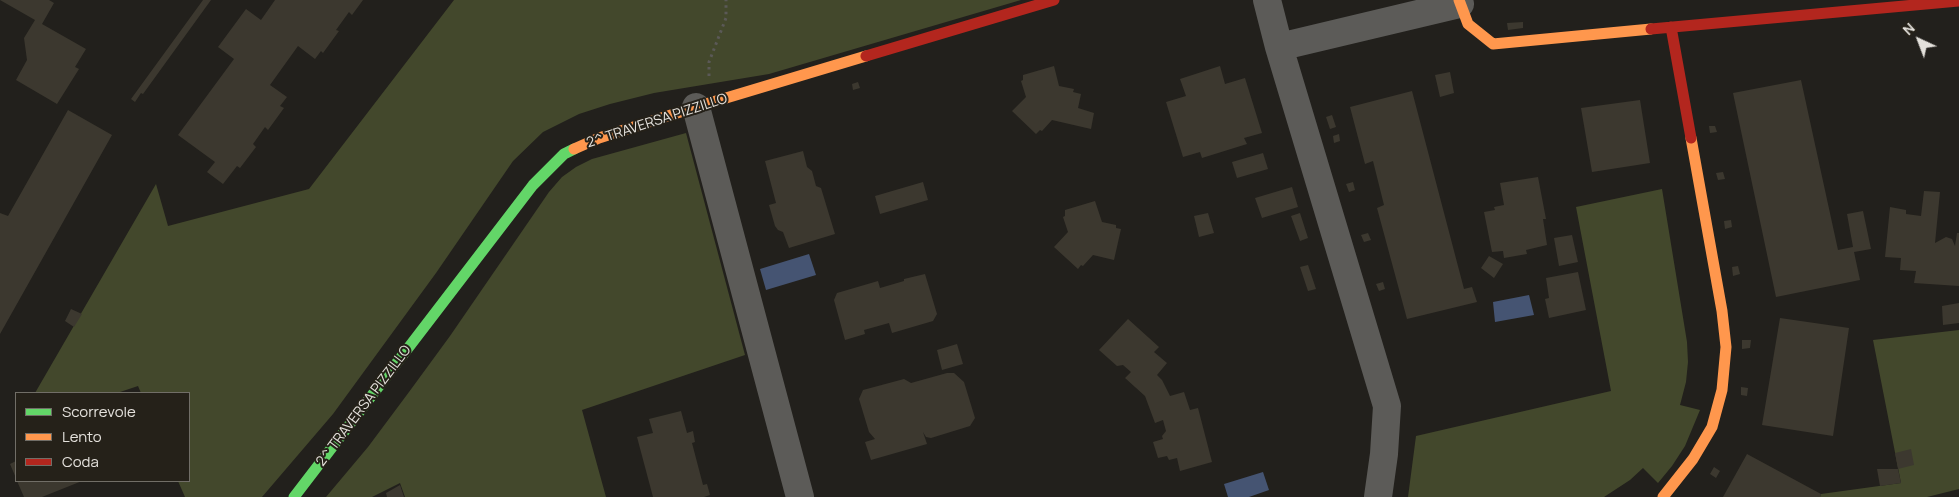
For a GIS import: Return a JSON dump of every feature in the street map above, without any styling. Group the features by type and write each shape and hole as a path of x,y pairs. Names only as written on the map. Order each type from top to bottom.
{"street":[{"name":"2^ TRAVERSA PIZZILLO","path":"294,497 533,185 564,154 599,138 696,107 1054,0"},
{"path":"1267,0 1279,47 1387,406 1384,454 1378,497"},
{"path":"1279,47 1459,2 1468,24 1493,44 1959,1"},
{"path":"1664,497 1694,459 1712,427 1722,390 1726,347 1722,310 1671,27"},
{"path":"696,107 800,497"}],"path":[{"path":"709,81 709,62 726,18 726,0"}],"green space":[{"path":"454,0 1021,0 769,74 654,93 610,104 579,114 543,132 513,161 436,273 333,414 262,497 185,497 178,482 190,482 190,392 141,392 138,386 120,392 36,392 156,184 168,226 309,189"},
{"path":"686,133 745,355 582,410 606,497 405,497 400,483 372,497 326,497 368,447 409,392 549,192 562,177 592,159"},
{"path":"1662,189 1687,342 1686,382 1680,405 1700,410 1685,446 1658,483 1643,468 1630,480 1604,497 1408,497 1416,436 1611,391 1576,207"},
{"path":"1959,330 1959,489 1927,497 1820,497 1821,494 1901,483 1873,340"}],"water":[{"path":"809,254 816,275 766,290 760,269"},
{"path":"1529,295 1534,315 1495,322 1493,302"},
{"path":"1263,472 1269,490 1249,497 1228,497 1224,484"}],"building":[{"path":"0,0 49,0 54,3 42,24 86,49 75,67 79,69 57,104 16,80 27,60 24,38 35,20"},
{"path":"203,0 211,0 143,94 141,93 135,102 131,99"},
{"path":"275,0 363,0 352,15 349,12 336,30 339,31 323,53 321,51 315,59 298,46 270,85 287,97 280,106 284,108 268,130 265,127 253,144 256,147 240,168 237,166 223,184 207,172 215,162 178,135 234,59 218,47 246,9 261,20"},
{"path":"1523,22 1523,28 1508,30 1507,23"},
{"path":"1054,66 1059,86 1074,89 1073,92 1081,94 1078,108 1094,113 1091,129 1052,120 1042,131 1040,130 1036,134 1012,111 1026,97 1021,81 1023,80 1023,75"},
{"path":"1220,66 1225,84 1245,78 1262,133 1244,138 1247,144 1202,158 1200,152 1183,157 1166,102 1186,96 1180,79"},
{"path":"1450,72 1454,93 1440,97 1435,75"},
{"path":"1801,80 1838,250 1853,247 1847,214 1863,211 1871,249 1854,252 1860,280 1776,297 1733,93"},
{"path":"858,82 860,88 853,90 852,84"},
{"path":"1412,91 1464,289 1472,287 1477,302 1407,319 1377,208 1384,205 1373,161 1365,164 1350,107"},
{"path":"1640,100 1650,163 1592,172 1581,108"},
{"path":"68,110 112,135 0,334 0,213 8,216"},
{"path":"1332,115 1336,127 1330,129 1326,117"},
{"path":"1709,126 1715,126 1717,132 1710,133"},
{"path":"1339,134 1340,141 1334,143 1333,136"},
{"path":"803,151 807,167 812,171 816,186 821,188 835,234 789,248 783,232 775,226 769,205 776,203 765,161"},
{"path":"1263,153 1268,169 1237,178 1232,162"},
{"path":"1723,172 1725,179 1718,180 1716,173"},
{"path":"1538,177 1546,219 1543,219 1547,245 1526,250 1527,254 1504,258 1503,251 1492,252 1484,212 1495,210 1494,207 1504,205 1500,183"},
{"path":"923,182 928,200 880,214 875,196"},
{"path":"1353,182 1355,190 1349,192 1346,184"},
{"path":"1292,187 1298,207 1262,218 1255,198"},
{"path":"1924,191 1940,192 1935,243 1946,237 1952,239 1955,246 1957,233 1959,233 1959,286 1914,283 1916,271 1900,270 1901,258 1885,257 1890,207 1906,210 1906,214 1921,216"},
{"path":"1095,201 1102,222 1116,225 1116,228 1121,229 1114,260 1093,255 1078,269 1054,247 1068,232 1063,217 1065,216 1065,210"},
{"path":"1208,213 1214,233 1199,237 1194,216"},
{"path":"1300,213 1308,238 1300,241 1291,216"},
{"path":"1731,220 1732,227 1725,229 1724,221"},
{"path":"1368,233 1371,240 1364,242 1361,235"},
{"path":"1572,235 1578,262 1559,266 1554,238"},
{"path":"1489,256 1503,264 1494,278 1481,268"},
{"path":"1308,265 1316,289 1308,291 1300,267"},
{"path":"1738,266 1740,274 1733,276 1732,267"},
{"path":"1578,272 1586,310 1549,318 1545,299 1549,298 1546,278"},
{"path":"925,274 937,314 933,321 892,333 889,323 864,330 865,334 845,340 834,300 837,293 878,281 880,288"},
{"path":"1383,282 1385,289 1379,291 1376,284"},
{"path":"1959,303 1959,323 1943,325 1942,306"},
{"path":"71,309 82,314 74,327 65,321"},
{"path":"1780,318 1849,328 1833,436 1762,425"},
{"path":"1128,319 1159,347 1154,352 1167,363 1157,375 1162,380 1170,396 1184,392 1190,410 1198,408 1212,462 1180,471 1177,458 1169,460 1167,456 1158,458 1153,442 1163,439 1162,436 1166,431 1163,420 1155,423 1145,396 1125,378 1131,372 1123,365 1117,366 1099,350"},
{"path":"1742,340 1751,340 1750,348 1742,349"},
{"path":"957,344 963,364 942,370 937,350"},
{"path":"947,373 954,373 964,382 975,418 970,426 931,438 926,437 923,432 927,444 871,460 865,442 875,439 869,432 859,399 863,390 904,379 911,383"},
{"path":"1741,387 1748,388 1747,396 1741,395"},
{"path":"681,411 687,433 693,431 695,442 692,443 703,485 707,484 710,495 704,497 653,497 637,437 653,433 649,419"},
{"path":"1911,449 1914,465 1898,469 1895,453"},
{"path":"1747,454 1821,494 1820,497 1723,497"},
{"path":"15,462 15,476 10,464"},
{"path":"1714,467 1720,471 1716,478 1710,474"},
{"path":"1877,469 1898,469 1901,483 1880,486"},
{"path":"17,482 80,482 42,497 24,497"},
{"path":"400,485 404,497 387,497 386,493"}],"traffic: fast":[{"path":"294,497 533,185 564,154 574,149"}],"traffic: slow":[{"path":"1459,0 1468,24 1493,44 1651,29"},
{"path":"574,149 599,138 696,107 866,56"},
{"path":"1663,497 1693,459 1712,427 1722,390 1726,347 1722,311 1691,138"}],"traffic: jam":[{"path":"866,56 1054,0"},
{"path":"1651,29 1959,1"},
{"path":"1671,27 1691,138"}]}
